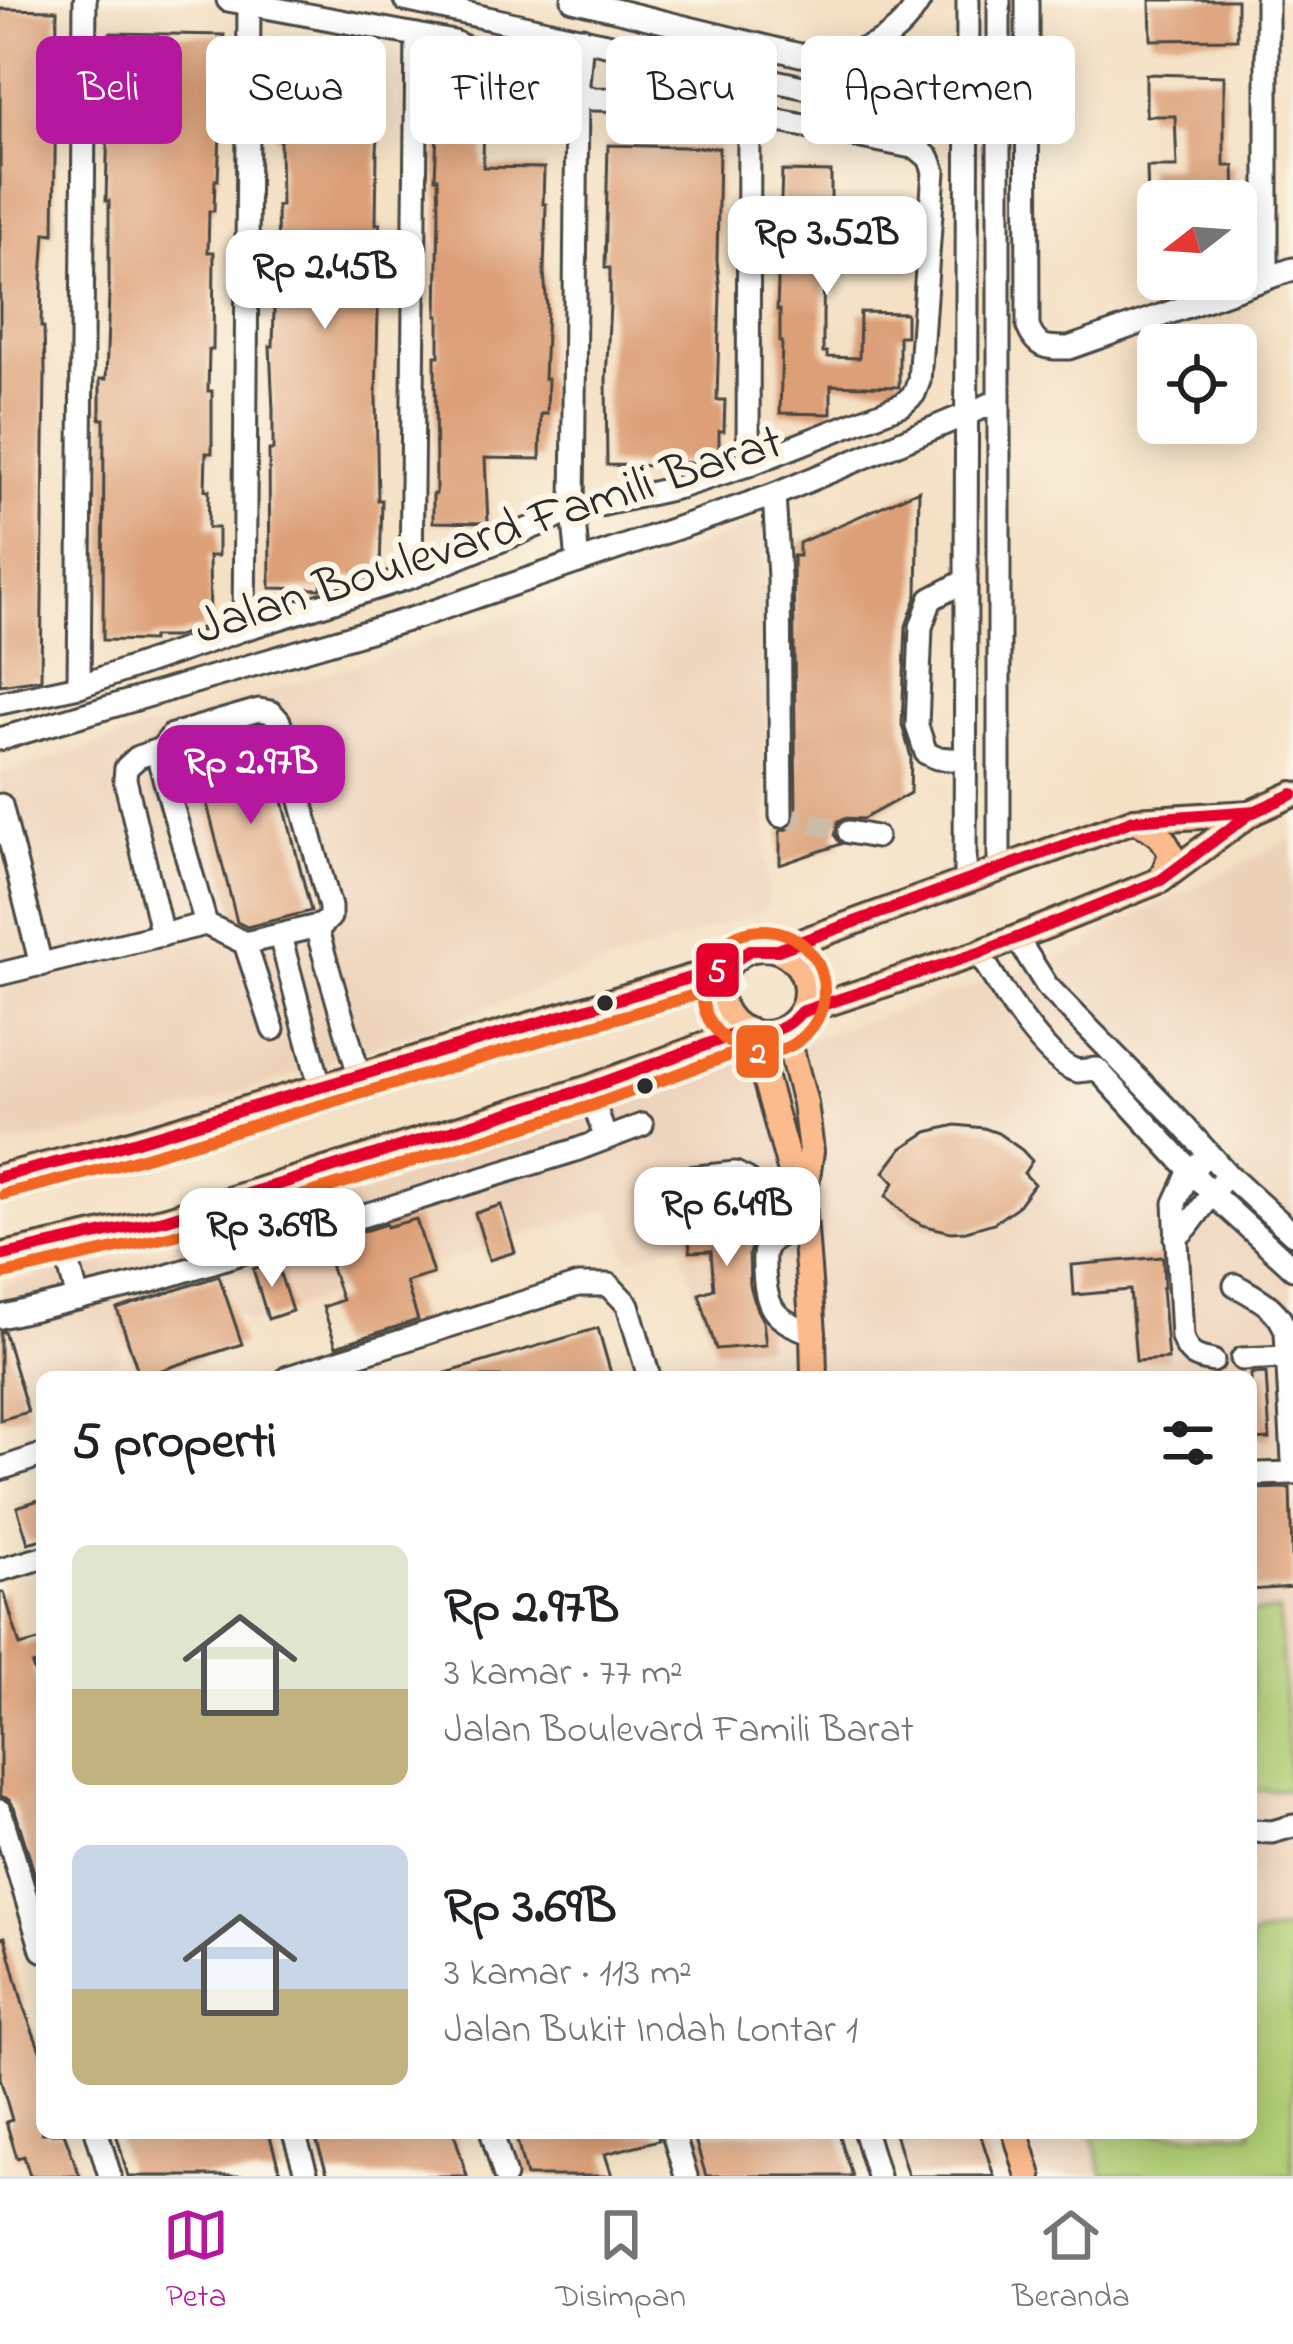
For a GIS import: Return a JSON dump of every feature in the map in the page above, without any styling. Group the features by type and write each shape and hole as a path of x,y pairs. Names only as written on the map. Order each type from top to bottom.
{"main road":[{"path":"1251,813 1133,820 790,946 755,948 727,967 722,1003 735,1023 764,1034 802,1015 979,953 1161,880 1251,813 1293,794"},
{"path":"1133,820 1166,839 1171,855 1161,880"},
{"path":"790,946 791,958 806,983 802,1015 811,1150 804,1215 814,1371"},
{"path":"0,1177 110,1149 727,967"},
{"path":"0,1256 167,1219 589,1088 749,1031"},
{"path":"749,1031 804,1215"},
{"path":"1018,2139 1029,2176"}],"street":[{"path":"79,686 85,0"},
{"path":"405,0 573,36"},
{"path":"573,0 823,57 878,45 901,29 920,0"},
{"path":"968,0 968,36"},
{"path":"999,0 999,868"},
{"path":"1027,0 1028,327 1034,341 1048,348 1069,348 1293,269"},
{"path":"1267,0 1267,277"},
{"path":"244,629 239,2 422,36"},
{"path":"411,577 417,35"},
{"path":"582,38 801,86"},
{"path":"0,703 79,686 411,577 573,511 680,487 748,465 903,404 919,381 934,171 929,158 917,148 777,120"},
{"path":"577,144 573,511 578,562"},
{"path":"748,465 749,144"},
{"path":"964,880 967,144"},
{"name":"Jalan Boulevard Famili Barat","path":"0,739 417,617 774,495 998,401"},
{"path":"774,495 781,816"},
{"path":"964,760 926,753 917,726 921,627 931,599 965,581"},
{"path":"0,974 41,965 206,924 245,944 322,925 330,917 330,907 279,721 272,712 260,710 172,735 161,749 138,757 126,768 161,935"},
{"path":"161,749 160,764 206,924"},
{"path":"1,805 41,965"},
{"path":"849,832 875,837"},
{"path":"316,926 359,1076"},
{"path":"280,935 320,1086"},
{"path":"1016,937 1047,986 1190,1170 1293,1268"},
{"path":"245,944 273,1029"},
{"path":"979,953 1012,1007 1063,1063 1078,1071 1105,1061"},
{"path":"1105,1061 1293,1234"},
{"path":"589,1088 604,1137"},
{"path":"0,1317 148,1282 576,1150 642,1125"},
{"path":"1208,1154 1190,1170 1175,1203 1182,1337 1195,1358 1213,1361"},
{"path":"679,1179 735,1173 747,1179 771,1240"},
{"path":"1176,1238 1228,1174"},
{"path":"804,1215 771,1240 764,1253 765,1291 783,1322 814,1333"},
{"path":"63,1243 78,1299"},
{"path":"307,1371 578,1285 609,1286 628,1305 647,1371"},
{"path":"1235,1286 1282,1317 1293,1460"},
{"path":"1242,1358 1286,1357"},
{"path":"0,1469 36,1457"},
{"path":"1257,1474 1293,1473"},
{"path":"0,1570 36,1560"},
{"path":"0,1811 36,1930"},
{"path":"1257,1832 1293,1826"},
{"path":"99,2139 110,2176"},
{"path":"296,2139 307,2176"},
{"path":"494,2139 505,2176"},
{"path":"675,2139 686,2176"},
{"path":"867,2139 878,2176"}],"shaded area":[{"path":"765,521 767,909 165,1117 0,1147 0,775 514,615"},
{"path":"1293,838 1293,2176 964,2176 953,2139 1257,2139 1257,1371 719,1371 680,1243 628,1259 611,1208 246,1323 242,1314 117,1349 119,1361 85,1371 36,1371 36,1386 0,1397 0,1286 161,1250 364,1188 1089,948 1098,935"}],"green space":[{"path":"1279,1611 1290,1789 1257,1791 1257,1613"},
{"path":"1293,1928 1293,2176 1104,2176 1094,2139 1257,2139 1257,1936"}],"building":[{"path":"1150,0 1237,0 1237,39 1151,40"},
{"path":"0,9 57,10 57,36 36,36 36,144 55,144 54,234 45,233 42,279 41,679 0,685"},
{"path":"224,35 206,36 206,144 219,144 208,252 214,252 208,391 212,391 212,453 206,453 205,490 209,490 208,528 218,528 218,556 209,556 210,625 174,637 152,637 152,641 103,640 100,379 106,379 109,294 107,144 182,144 182,36 110,36"},
{"path":"1146,74 1224,76 1224,166 1234,166 1234,180 1147,180 1147,167 1177,167 1175,116 1146,116"},
{"path":"280,144 377,144 380,571 360,577 322,576 321,589 270,588 270,346 278,274 277,206 281,206"},
{"path":"437,144 483,144 483,167 544,168 544,379 548,379 540,459 485,458 488,523 433,522 435,356 439,356"},
{"path":"608,145 719,148 717,400 725,400 719,459 661,462 661,466 607,465"},
{"path":"782,171 831,172 831,220 901,224 900,250 862,247 861,263 827,262 823,352 827,357 859,358 860,312 906,313 906,336 899,336 899,387 831,385 831,414 780,413 782,342 777,310"},
{"path":"919,490 917,595 906,626 902,725 911,757 910,793 863,819 838,821 835,836 841,844 780,865 780,831 790,828 796,816 793,556 799,556 799,543"},
{"path":"261,726 311,911 247,927 237,922 192,745"},
{"path":"956,1125 998,1133 1022,1150 1032,1161 1024,1173 1034,1184 1017,1207 994,1223 951,1232 908,1217 886,1196 894,1183 884,1172 902,1148 927,1132"},
{"path":"736,1191 754,1238 749,1254 750,1285 766,1345 716,1349 699,1294 714,1289 711,1251 690,1252 688,1224 696,1224 693,1193"},
{"path":"501,1205 515,1252 489,1260 475,1213"},
{"path":"416,1219 433,1274 406,1282 418,1320 336,1346 323,1307 342,1300 323,1244"},
{"path":"1163,1257 1168,1359 1136,1361 1130,1290 1074,1295 1072,1265"},
{"path":"276,1261 292,1311 268,1319 253,1269"},
{"path":"219,1276 242,1344 159,1371 138,1371 117,1309"},
{"path":"598,1328 610,1371 453,1371"},
{"path":"4,1331 28,1412 0,1420 0,1332"},
{"path":"1266,1373 1270,1439 1257,1440 1257,1374"},
{"path":"1290,1488 1293,1587 1257,1590 1257,1489"},
{"path":"36,1501 36,1541 28,1543 17,1507"},
{"path":"4,1592 20,1646 36,1642 36,1664 32,1665 36,1679 36,1879 14,1807 0,1796 0,1593"},
{"path":"5,1937 36,2040 36,2139 66,2139 80,2176 30,2176 24,2156 17,2158 0,2078 0,1938"},
{"path":"118,2139 271,2139 281,2176 128,2176"},
{"path":"316,2139 456,2139 467,2176 328,2176"},
{"path":"517,2139 659,2139 605,2154 612,2176 526,2176"},
{"path":"695,2139 841,2139 852,2176 706,2176"},
{"path":"897,2139 982,2139 994,2176 908,2176"}],"tunnel":[{"path":"781,816 849,832"}],"transit line":[{"name":"5","path":"0,1256 167,1219 589,1088 746,1030 776,1030 801,1012 979,953 1161,880 1251,813 1293,794"},
{"name":"5","path":"0,1177 110,1149 727,967 750,950 778,950 1134,820 1255,811"},
{"name":"2","path":"763,930 786,935 806,948 819,968 824,991 819,1014 806,1034 786,1047 763,1052 740,1047 720,1034 707,1014 702,991 707,968 720,948 740,935 763,930"},
{"name":"2","path":"4,1194 115,1166 732,984"},
{"name":"2","path":"4,1274 172,1236 594,1105 752,1047"}]}
